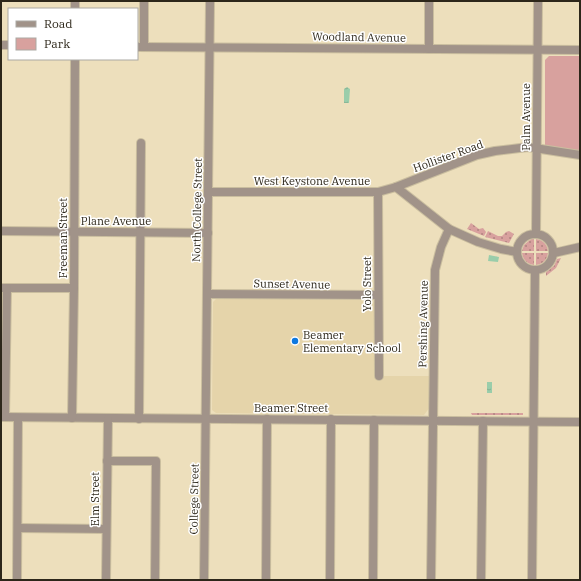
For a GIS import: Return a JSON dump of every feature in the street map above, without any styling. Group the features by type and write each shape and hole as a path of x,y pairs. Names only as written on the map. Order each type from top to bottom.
{"street":[{"path":"141,47 144,1"},
{"name":"North College Street","path":"206,419 210,1"},
{"path":"429,49 430,1"},
{"name":"Palm Avenue","path":"536,234 538,1"},
{"name":"Woodland Avenue","path":"141,47 580,50"},
{"name":"Freeman Street","path":"72,418 75,60"},
{"path":"139,419 141,143"},
{"name":"Hollister Road","path":"396,187 477,155 515,148 537,148 580,155"},
{"path":"396,187 449,229 478,242 517,252"},
{"name":"West Keystone Avenue","path":"208,192 378,192 396,187"},
{"name":"Yolo Street","path":"378,192 379,376"},
{"name":"Pershing Avenue","path":"431,580 435,270 441,247 449,229"},
{"name":"Plane Avenue","path":"1,232 208,233"},
{"path":"531,234 536,234 545,236 549,240 554,252 548,266 535,271 522,265 517,252 519,243 522,239 531,234"},
{"path":"554,252 580,247"},
{"path":"532,580 535,271"},
{"path":"3,418 4,288 74,288"},
{"name":"Sunset Avenue","path":"207,294 378,300"},
{"name":"Beamer Street","path":"3,418 330,419 580,422"},
{"path":"17,580 18,418"},
{"name":"Elm Street","path":"106,580 108,418"},
{"name":"College Street","path":"204,580 206,419"},
{"path":"266,580 267,419"},
{"path":"330,419 330,580"},
{"path":"373,580 374,420"},
{"path":"481,580 483,421"},
{"path":"107,461 156,461 155,580"},
{"path":"18,528 106,529"}],"shaded area":[{"name":"Beamer Elementary School","path":"217,298 372,300 377,306 377,376 429,376 430,407 424,415 216,413 212,410 213,302"}],"green space":[{"path":"549,56 580,56 580,152 545,147 545,60"},
{"path":"471,223 479,229 483,228 486,232 484,236 467,229"},
{"path":"488,231 498,236 502,236 509,231 514,234 509,243 485,237"},
{"path":"531,239 534,239 534,251 522,251 524,245"},
{"path":"536,239 541,240 547,246 548,251 536,251"},
{"path":"522,253 534,253 534,265 529,264 523,258"},
{"path":"536,253 548,253 547,258 541,264 536,265"},
{"path":"561,258 556,268 546,276 546,272 554,266 557,259"},
{"path":"471,413 523,413 523,415 472,415"}],"water":[{"path":"347,87 350,89 349,103 344,103 344,89"},
{"path":"489,255 499,257 498,262 488,261"},
{"path":"487,382 492,382 492,393 487,393"}],"place":[{"name":"Beamer Elementary School","path":"295,341"}]}
